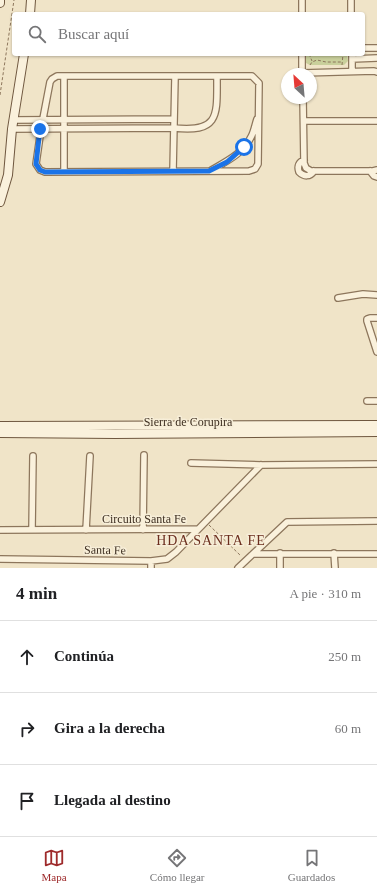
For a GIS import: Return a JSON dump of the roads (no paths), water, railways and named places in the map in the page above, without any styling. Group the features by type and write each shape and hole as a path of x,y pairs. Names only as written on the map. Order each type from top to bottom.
{"street":[{"path":"27,0 29,12"},
{"path":"29,12 31,0"},
{"path":"302,0 302,12"},
{"path":"351,0 351,12"},
{"path":"352,71 352,56 376,58 376,48 365,48"},
{"path":"0,202 5,187 24,56"},
{"path":"302,56 302,68"},
{"path":"317,72 377,72"},
{"path":"57,76 64,76 252,76 259,83 258,164 255,169 249,171 45,172 40,170 36,164 40,129 50,82 57,76"},
{"path":"64,76 64,172"},
{"path":"173,171 175,77"},
{"path":"12,130 174,128 194,130 203,128 211,122 216,112 217,77"},
{"path":"303,104 304,160 306,168 314,171 377,170"},
{"path":"209,171 227,162 244,147 251,138 259,115"},
{"path":"14,120 174,119"},
{"path":"304,121 377,121"},
{"path":"0,166 9,161"},
{"path":"370,171 377,177"},
{"path":"338,298 363,294 377,295"},
{"path":"377,318 370,318 367,321 377,352"},
{"path":"367,401 377,401"},
{"name":"Sierra de Corupira","path":"0,426 377,425"},
{"name":"Sierra de Corupira","path":"0,433 115,434 377,432"},
{"path":"143,530 144,455"},
{"path":"32,530 34,456"},
{"path":"86,530 90,456"},
{"path":"191,464 377,464"},
{"name":"Circuito Santa Fe","path":"0,530 198,529 261,465"},
{"path":"238,568 287,522 377,521"},
{"name":"Santa Fe","path":"0,559 151,561 167,559 176,552 198,529"},
{"path":"264,543 267,553"},
{"path":"280,553 280,568"},
{"path":"334,553 335,568"},
{"path":"253,554 377,554"},
{"path":"151,561 151,568"}],"district":[{"name":"HDA SANTA FE","path":"211,540"}]}
